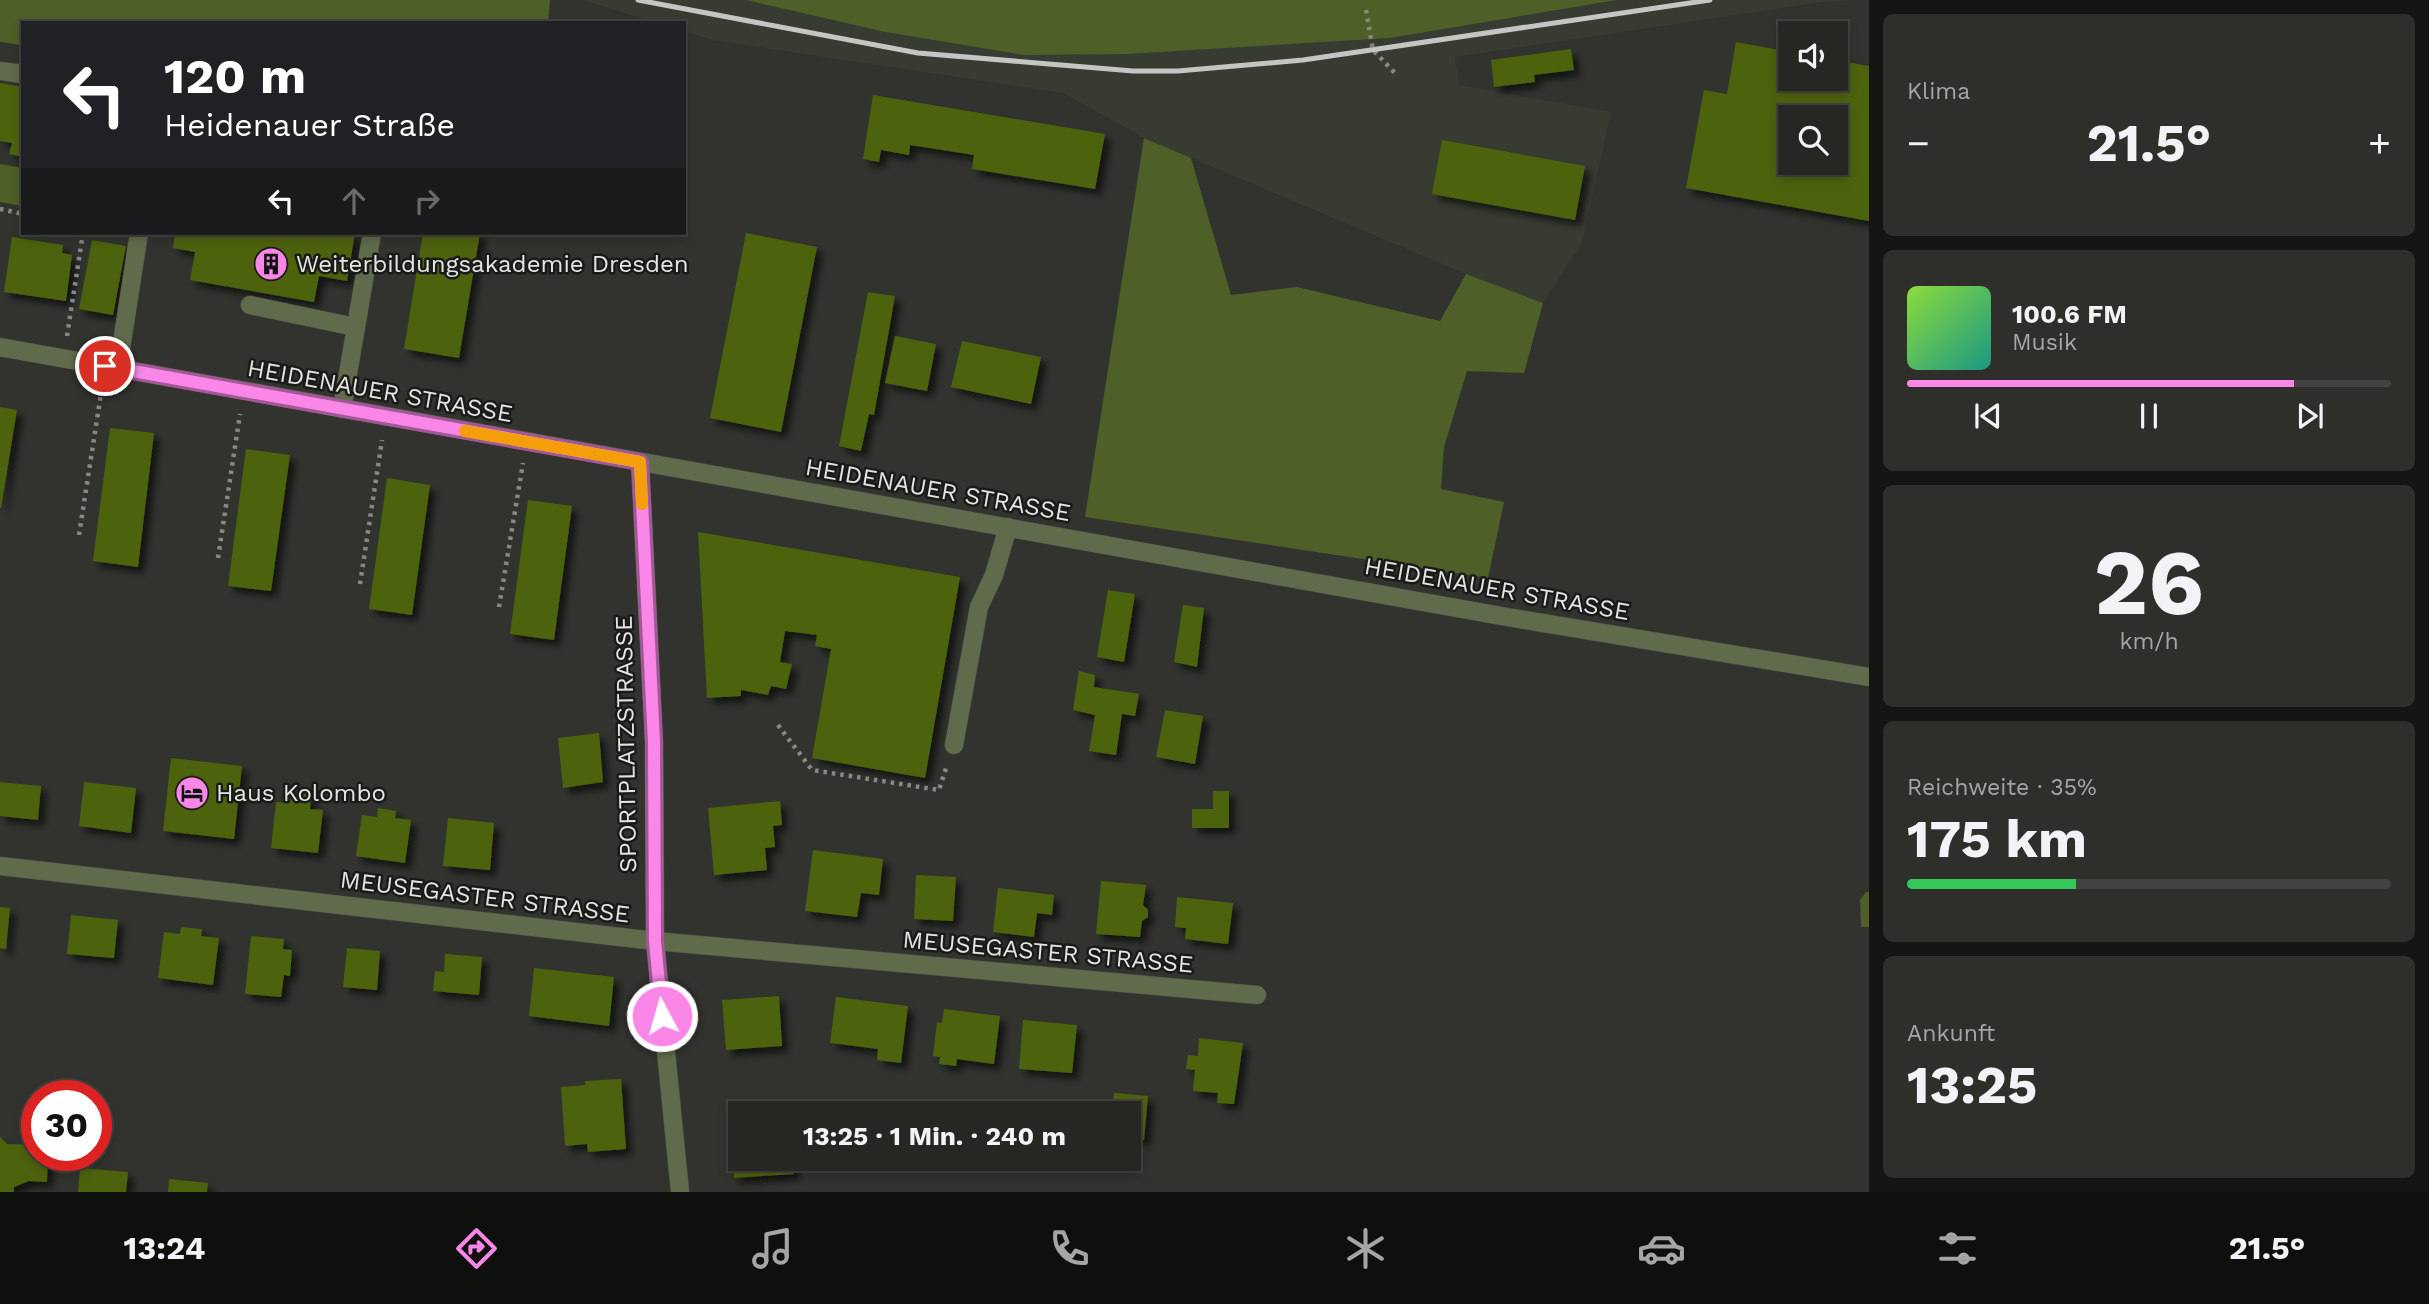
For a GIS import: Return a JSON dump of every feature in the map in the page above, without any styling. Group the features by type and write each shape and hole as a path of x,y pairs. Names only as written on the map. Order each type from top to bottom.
{"street":[{"path":"0,71 21,74"},
{"path":"111,368 139,235"},
{"path":"342,409 372,235"},
{"path":"250,305 355,327"},
{"name":"HEIDENAUER STRASSE","path":"0,347 1494,615 1869,677"},
{"name":"SPORTPLATZSTRASSE","path":"640,462 654,742 655,941 680,1192"},
{"path":"954,745 979,607 994,575 1008,527"},
{"name":"MEUSEGASTER STRASSE","path":"0,866 655,941 1257,995"}],"path":[{"path":"1366,10 1373,50 1395,73"},
{"path":"0,209 21,214"},
{"path":"64,359 83,235"},
{"path":"69,277 76,278"},
{"path":"79,535 111,368"},
{"path":"218,558 243,391"},
{"path":"360,584 386,417"},
{"path":"499,607 527,442"},
{"path":"778,725 812,770 939,790 954,745"}],"shaded area":[{"path":"583,0 746,0 885,32 1024,55 1128,54 1390,38 1617,0 1855,0 1822,2 1455,57 1459,85 1611,112 1582,243 1543,303 1466,274 1144,138 1063,93 713,40 686,32 686,21 651,21"}],"green space":[{"path":"0,0 550,0 548,21 21,21 21,45 0,42"},
{"path":"746,0 1617,0 1390,38 1128,54 1024,55 885,32"},
{"path":"1144,138 1191,158 1231,295 1297,287 1440,321 1466,274 1543,303 1524,373 1467,371 1444,447 1441,489 1504,502 1488,578 1085,517"},
{"path":"0,164 21,168 21,206 0,202"},
{"path":"1869,892 1869,927 1861,927 1860,900"}],"building":[{"path":"1736,42 1778,50 1778,91 1848,91 1848,62 1869,66 1869,221 1686,188 1704,90 1727,94"},
{"path":"1571,49 1574,70 1534,75 1535,82 1494,87 1491,60"},
{"path":"0,83 21,87 21,157 9,154 12,143 0,141"},
{"path":"873,95 1105,134 1095,189 972,169 974,155 910,145 909,155 881,150 879,162 863,159"},
{"path":"1442,140 1585,166 1575,220 1432,194"},
{"path":"746,233 817,247 781,432 710,418"},
{"name":"Weiterbildungsakademie Dresden","path":"175,235 355,235 347,281 319,276 314,302 190,280 195,252 173,248"},
{"path":"423,235 480,235 459,358 404,349"},
{"path":"12,237 63,245 62,253 72,255 66,301 4,292"},
{"path":"92,240 126,246 113,315 79,309"},
{"path":"868,292 895,296 874,415 869,414 861,451 839,446"},
{"path":"895,336 936,344 927,391 885,383"},
{"path":"962,341 1041,357 1031,404 951,387"},
{"path":"0,407 17,410 1,508 0,508"},
{"path":"110,428 154,433 138,567 93,561"},
{"path":"246,449 290,455 271,591 228,586"},
{"path":"387,478 430,485 412,615 369,609"},
{"path":"528,500 572,506 554,640 510,634"},
{"path":"698,532 960,577 925,778 812,758 831,649 815,646 817,635 785,631 780,662 792,664 786,689 771,686 768,695 741,690 741,696 707,698"},
{"path":"1108,590 1135,594 1124,662 1097,657"},
{"path":"1183,605 1204,608 1197,667 1174,662"},
{"path":"1079,671 1095,675 1094,687 1139,694 1135,716 1122,714 1116,755 1089,751 1095,715 1073,710"},
{"path":"1165,710 1203,716 1195,764 1156,757"},
{"path":"599,733 603,782 563,788 558,738"},
{"path":"171,758 242,766 234,839 163,831"},
{"path":"0,782 41,786 38,820 0,816"},
{"path":"84,782 136,788 131,833 79,826"},
{"path":"1213,791 1229,791 1229,828 1192,828 1192,809 1213,809"},
{"path":"291,793 311,795 310,809 323,810 318,853 271,848 276,802 290,803"},
{"path":"780,801 782,825 773,826 775,847 765,848 767,870 714,875 708,808"},
{"path":"378,808 396,811 395,818 411,820 405,863 356,856 362,815 377,817"},
{"path":"448,818 494,823 490,870 443,866"},
{"path":"813,850 883,859 879,895 861,893 857,917 805,911"},
{"path":"916,875 956,877 953,921 914,919"},
{"path":"1101,881 1146,885 1143,905 1148,910 1148,917 1142,921 1140,937 1096,934"},
{"path":"998,888 1054,895 1052,915 1037,913 1034,937 993,932"},
{"path":"1177,897 1233,903 1228,944 1185,939 1186,928 1175,927"},
{"path":"0,907 10,908 6,949 0,948"},
{"path":"71,915 118,920 114,958 67,954"},
{"path":"181,927 202,929 201,936 219,938 213,985 158,978 164,932 180,934"},
{"path":"251,936 284,939 283,949 292,950 290,976 284,975 281,997 245,994"},
{"path":"347,948 380,951 377,990 343,987"},
{"path":"445,954 482,957 479,995 433,991 435,971 444,972"},
{"path":"534,968 614,977 609,1026 529,1016"},
{"path":"779,996 782,1046 726,1050 722,1000"},
{"path":"836,997 908,1006 901,1063 877,1060 878,1049 830,1043"},
{"path":"944,1009 1000,1016 994,1064 957,1059 956,1066 939,1064 940,1057 933,1056 937,1022 942,1023"},
{"path":"1023,1020 1077,1025 1072,1073 1019,1069"},
{"path":"1199,1038 1243,1043 1234,1104 1217,1103 1218,1093 1193,1091 1195,1070 1186,1069 1188,1055 1198,1056"},
{"path":"621,1079 626,1149 588,1152 587,1144 565,1146 561,1087 585,1085 585,1081"},
{"path":"1114,1093 1148,1096 1144,1140 1141,1140 1141,1101 1113,1101"},
{"path":"0,1137 7,1144 21,1144 21,1171 47,1171 47,1182 29,1181 14,1187 14,1192 0,1192"},
{"path":"80,1171 128,1172 126,1192 78,1192"},
{"path":"734,1171 794,1171 794,1174 734,1178"},
{"path":"169,1179 208,1183 207,1192 168,1192"}],"railway":[{"path":"638,0 918,53 1133,71 1178,71 1303,60 1710,0"}],"slow traffic":[{"path":"465,431 640,462 642,504"}],"place":[{"name":"Weiterbildungsakademie Dresden","path":"271,264"},
{"name":"Haus Kolombo","path":"192,793"}],"route":[{"path":"105,366 640,462 654,742 655,941 662,1016"}]}
